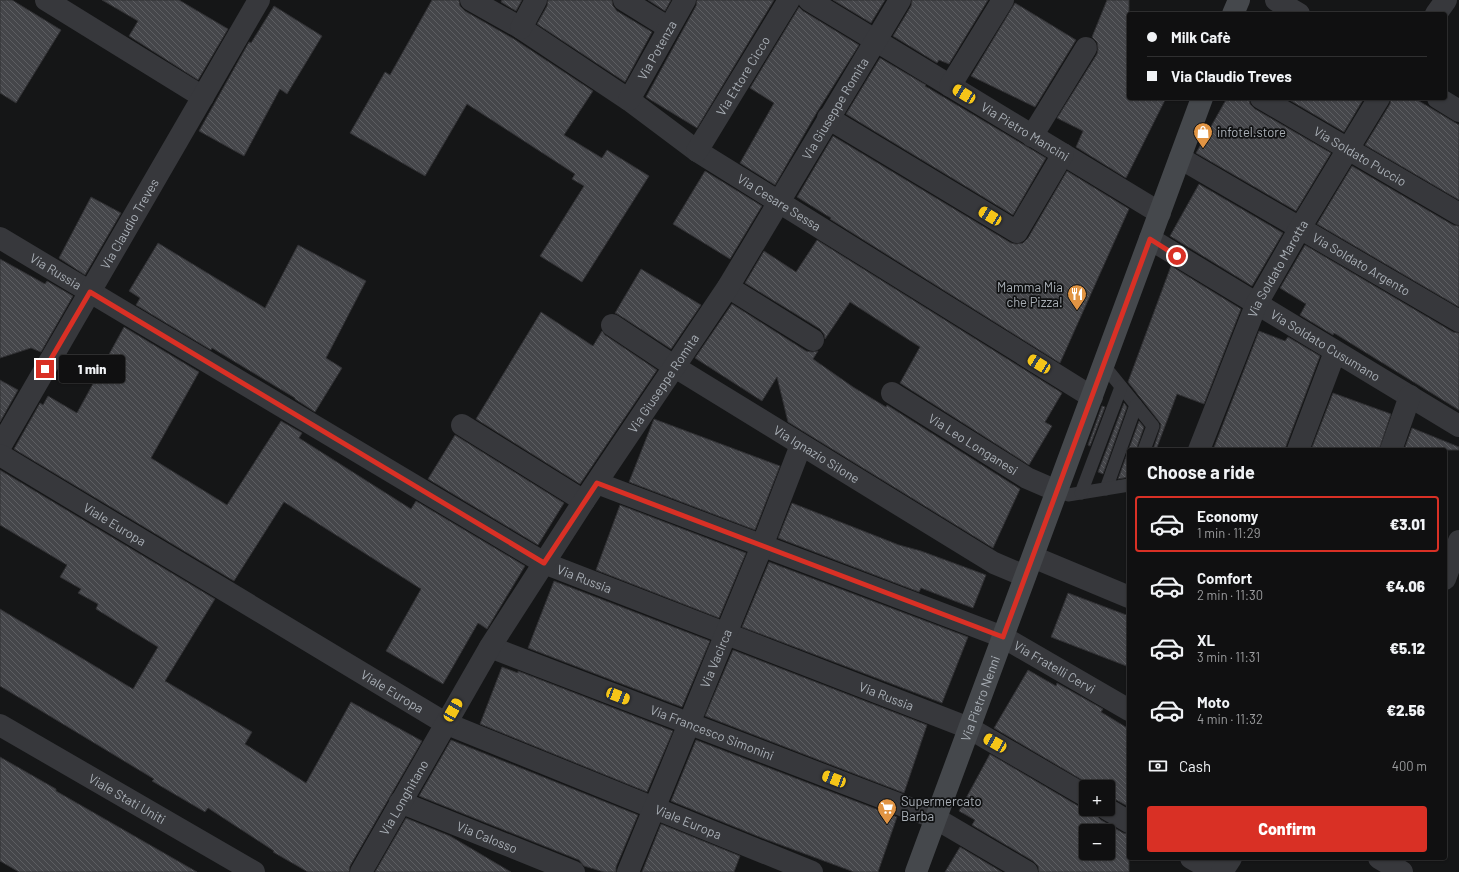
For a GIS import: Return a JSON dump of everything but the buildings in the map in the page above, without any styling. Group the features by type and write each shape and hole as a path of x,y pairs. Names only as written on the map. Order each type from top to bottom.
{"main road":[{"path":"1234,12 1239,0"},
{"name":"Via Pietro Nenni","path":"916,872 1201,100"}],"street":[{"path":"46,0 203,97"},
{"name":"Via Claudio Treves","path":"0,447 259,0"},
{"name":"Via Cesare Sessa","path":"471,0 521,28 629,100 697,151 1092,397"},
{"path":"521,28 536,0"},
{"path":"624,0 669,28"},
{"name":"Via Potenza","path":"629,100 685,0"},
{"name":"Via Ettore Cicco","path":"697,151 790,0"},
{"name":"Via Pietro Mancini","path":"809,0 1160,213"},
{"name":"Via Giuseppe Romita","path":"445,723 490,647 584,501 728,287 900,0"},
{"path":"950,86 1003,0"},
{"path":"1276,0 1296,12"},
{"path":"1437,12 1446,0"},
{"path":"1032,136 1086,48"},
{"name":"Via Soldato Puccio","path":"1264,100 1459,214"},
{"name":"Via Soldato Marotta","path":"1200,448 1256,304 1378,100"},
{"path":"1441,100 1459,111"},
{"path":"828,118 1017,232 1063,154"},
{"name":"Via Soldato Argento","path":"1180,158 1459,321"},
{"name":"Via Russia","path":"0,238 544,563 969,728 1079,792"},
{"name":"Via Soldato Cusumano","path":"1150,239 1459,426"},
{"path":"728,287 813,340"},
{"name":"Via Ignazio Silone","path":"612,325 675,367 994,564 1029,566 1127,596"},
{"path":"1299,448 1335,352"},
{"name":"Via Leo Longanesi","path":"892,393 1027,478 1057,491"},
{"path":"1392,448 1410,396"},
{"path":"462,425 584,501"},
{"name":"Via Vacirca","path":"628,872 762,546 801,444"},
{"name":"Viale Europa","path":"0,455 445,723 812,872"},
{"name":"Via Fratelli Cervi","path":"597,483 1003,637 1127,709"},
{"path":"1447,574 1459,541"},
{"name":"Via Francesco Simonini","path":"490,647 935,818 1027,872"},
{"name":"Via Longhitano","path":"361,872 445,723"},
{"name":"Viale Stati Uniti","path":"0,725 254,872"},
{"name":"Via Calosso","path":"400,802 574,872"},
{"path":"1115,814 1127,821"},
{"path":"1194,860 1215,872"},
{"path":"1222,872 1230,860"},
{"path":"1382,860 1402,872"}],"lane":[{"path":"1102,369 1110,374 1153,426 1145,448"},
{"path":"1081,493 1121,387"},
{"path":"1106,489 1136,405"},
{"path":"1057,491 1068,495 1127,485"}],"place":[{"name":"infotel.store","path":"1203,149"},
{"name":"Mamma Mia che Pizza!","path":"1077,311"},
{"name":"Supermercato Barba","path":"887,825"}],"route":[{"path":"45,369 90,292 544,563 597,483 1003,637 1150,239 1177,256"}]}
